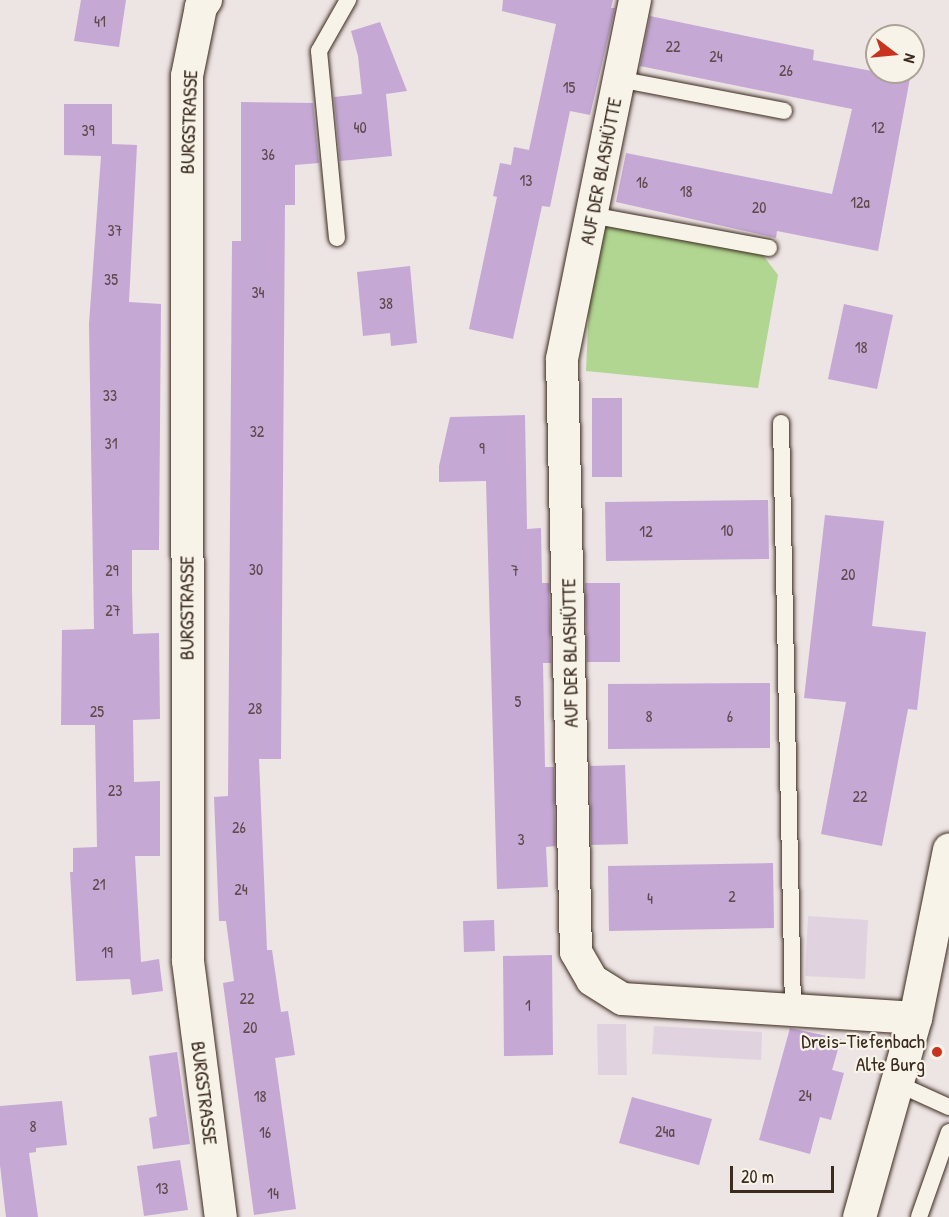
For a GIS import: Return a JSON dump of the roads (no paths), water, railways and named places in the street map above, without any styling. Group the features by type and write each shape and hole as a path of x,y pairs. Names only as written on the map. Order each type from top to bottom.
{"street":[{"name":"BURGSTRASSE","path":"206,0 201,7 187,76 188,961 221,1217"},
{"name":"AUF DER BLASHÜTTE","path":"635,0 562,359 576,952 592,980 623,999 915,1018"},
{"path":"859,1217 915,1018 949,849"}],"lane":[{"path":"337,238 319,51 348,0"},
{"path":"618,79 784,111"},
{"path":"591,215 769,248"},
{"path":"781,423 793,1010"},
{"path":"896,1083 949,1107"},
{"path":"919,1217 949,1132"}],"place":[{"name":"Dreis-Tiefenbach Alte Burg","path":"937,1052"}]}
